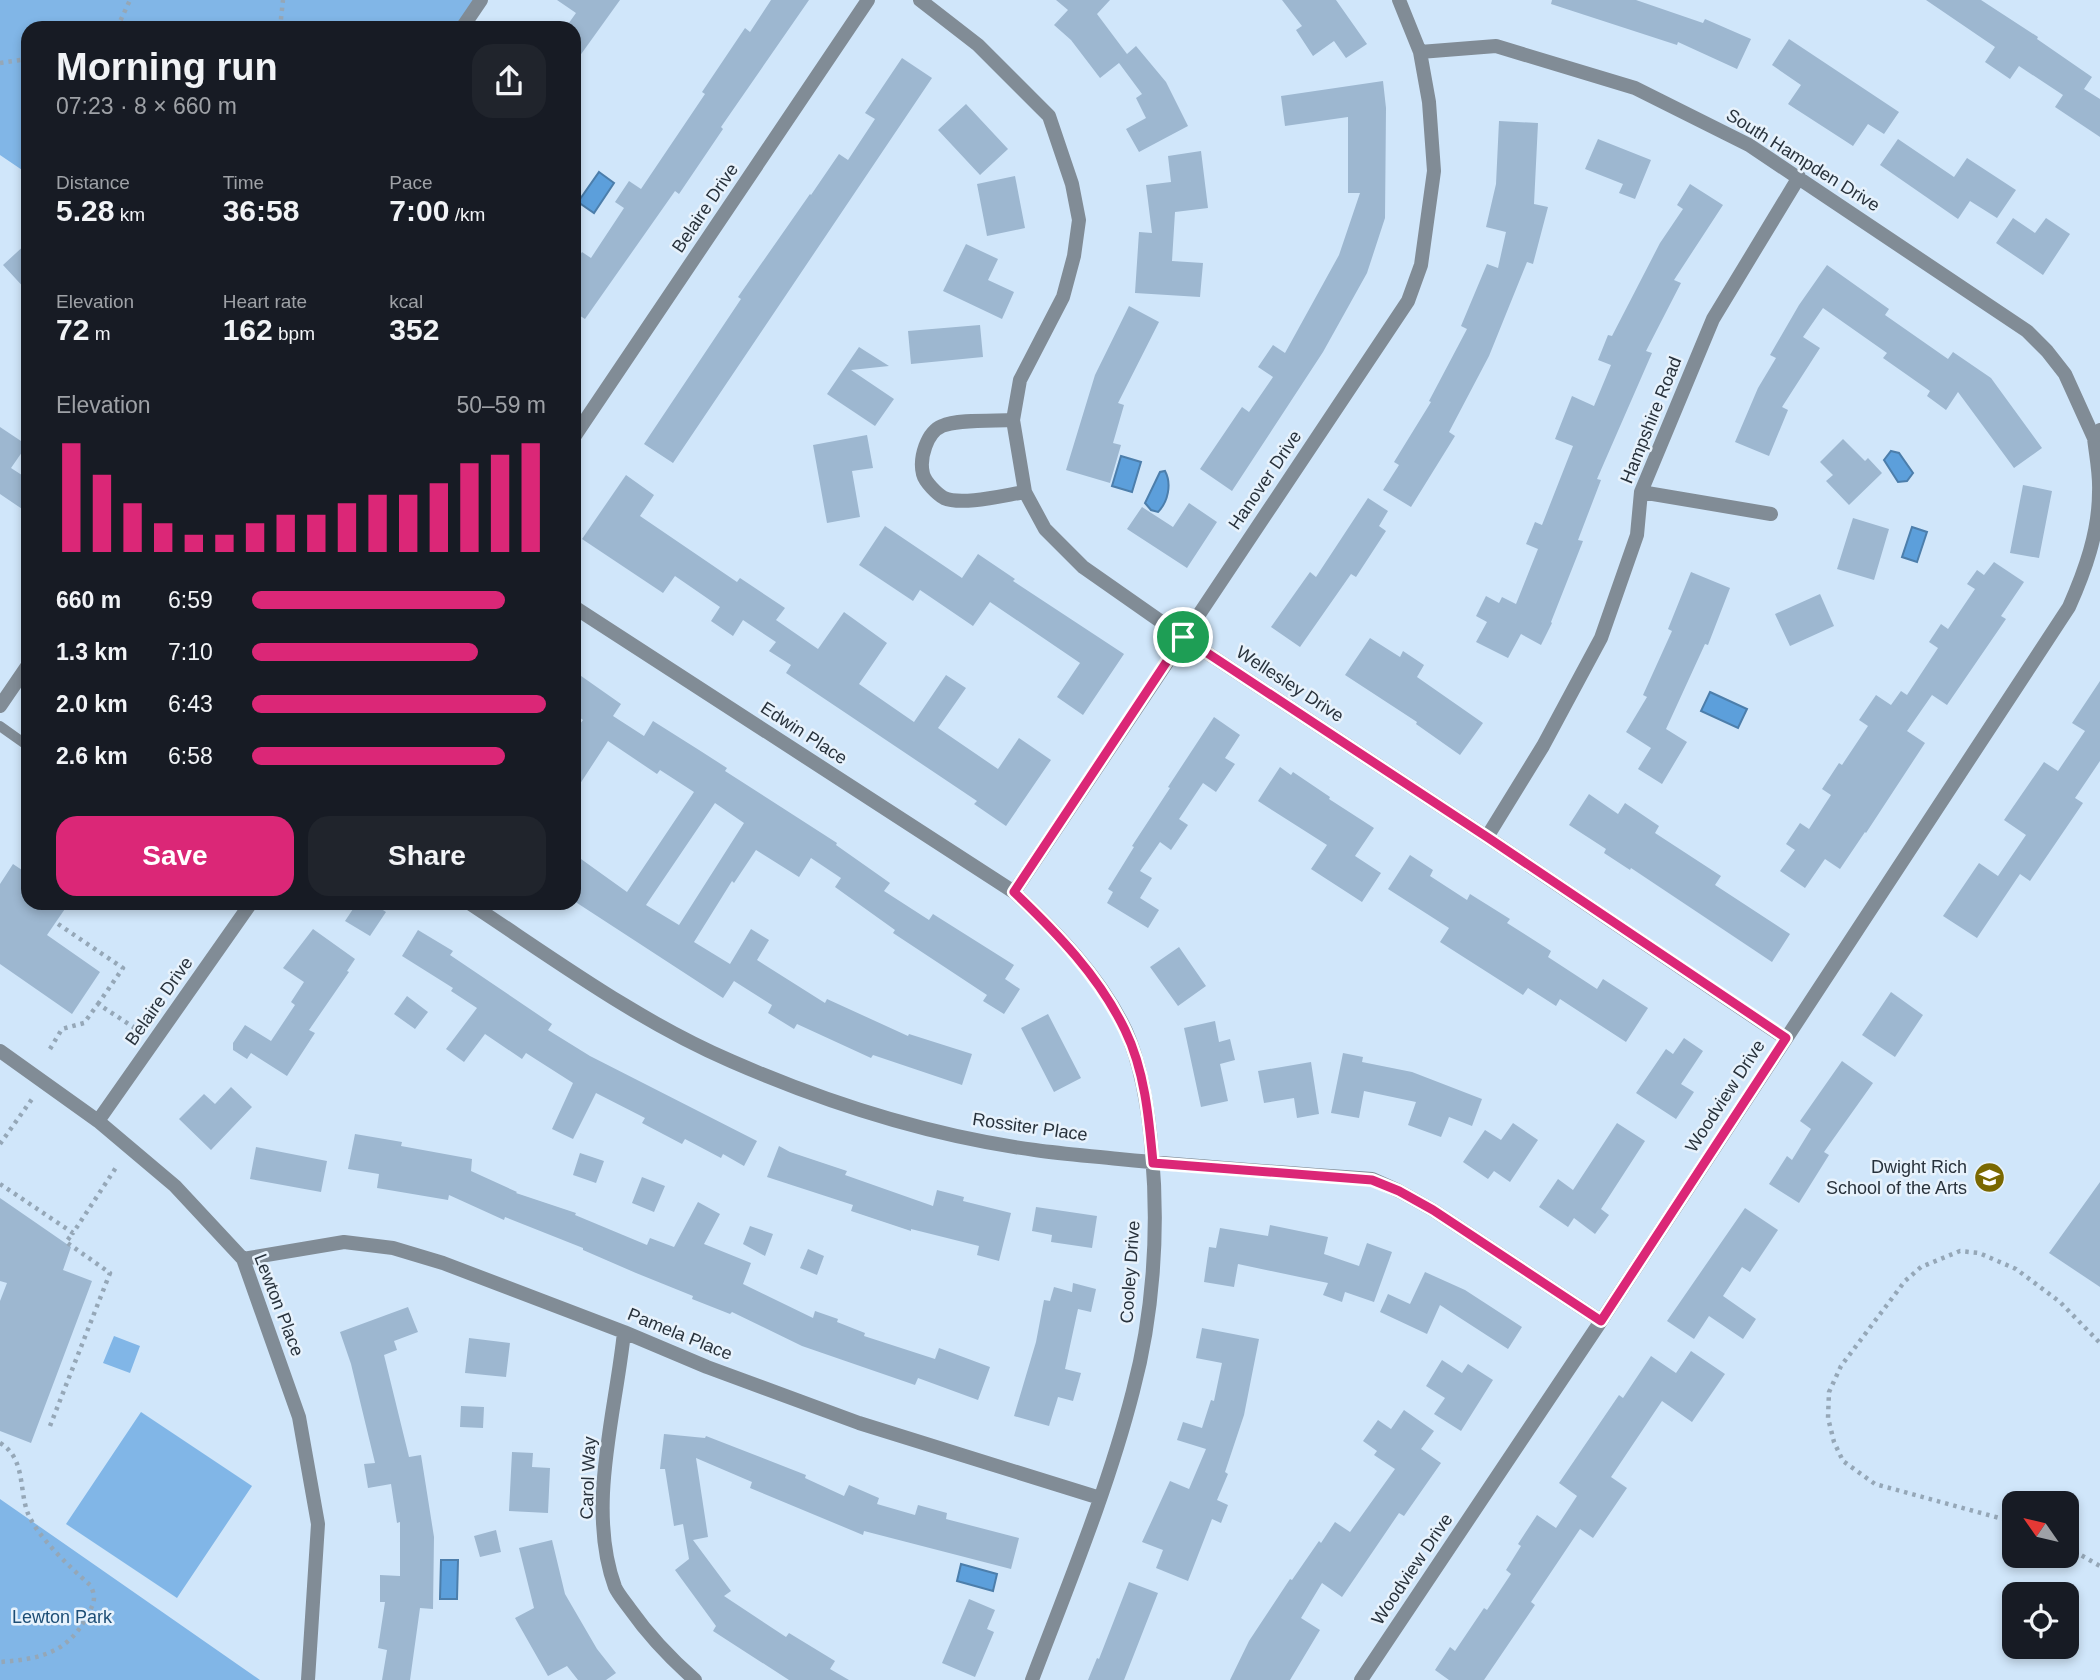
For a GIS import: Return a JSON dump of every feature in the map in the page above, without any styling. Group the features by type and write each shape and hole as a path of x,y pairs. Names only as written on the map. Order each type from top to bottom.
{"street":[{"path":"466,21 481,0"},
{"name":"Belaire Drive","path":"581,427 868,0"},
{"name":"Wellesley Drive","path":"920,0 978,45 1049,116 1072,184 1079,220 1074,257 1063,297 1020,380 1013,420 1025,492 1045,528 1083,568 1183,637 1786,1038"},
{"path":"1399,0 1420,52"},
{"name":"South Hampden Drive","path":"1420,52 1496,46 1635,88 1749,145 2027,331 2065,374 2098,436"},
{"name":"Hanover Drive","path":"1014,892 1408,301 1421,265 1434,171 1429,102 1420,52"},
{"name":"Hampshire Road","path":"1487,837 1542,746 1601,638 1637,535 1641,492 1713,319 1799,177"},
{"path":"1013,420 942,426 930,436 924,453 923,474 929,485 945,498 963,500 1025,492"},
{"name":"Woodview Drive","path":"1361,1680 1601,1321 2069,607 2084,574 2094,534 2099,492 2098,436"},
{"path":"1641,492 1771,514"},
{"name":"Edwin Place","path":"581,612 1014,892"},
{"path":"0,706 21,675"},
{"name":"Cooley Drive","path":"1014,892 1061,937 1091,974 1126,1031 1142,1081 1153,1163 1154,1219 1146,1327 1134,1390 1100,1497 1032,1680"},
{"name":"Belaire Drive","path":"98,1121 246,910"},
{"name":"Rossiter Place","path":"480,910 604,992 664,1027 730,1061 802,1089 884,1117 961,1137 1035,1150 1153,1163 1372,1180 1433,1210 1601,1321"},
{"name":"Lewton Place","path":"0,1051 98,1121 175,1186 243,1259 299,1417 318,1524 308,1680"},
{"name":"Pamela Place","path":"243,1259 344,1242 393,1248 443,1263 624,1332 707,1367 859,1423 1100,1497"},
{"name":"Carol Way","path":"624,1332 607,1438 603,1513 608,1554 616,1588 628,1606 662,1651 695,1680"}],"lane":[{"path":"0,726 21,741"}],"path":[{"path":"120,21 130,0"},
{"path":"280,21 283,0"},
{"path":"0,63 21,61"},
{"path":"50,1049 62,1029 84,1023 123,968 58,924"},
{"path":"98,1004 141,1032"},
{"path":"0,1144 32,1099"},
{"path":"50,1426 110,1273 66,1242 117,1166"},
{"path":"0,1184 72,1233"},
{"path":"2002,1519 1875,1484 1843,1461 1834,1442 1828,1418 1829,1392 1842,1366 1905,1281 1920,1267 1960,1251 1979,1253 2016,1269 2060,1302 2100,1343"},
{"path":"0,1443 14,1455 19,1466 27,1511 38,1529 90,1585 95,1594 94,1602 79,1631 70,1642 44,1655 0,1662"},
{"path":"2079,1554 2100,1566"}],"green space":[{"path":"0,0 481,0 467,21 21,21 21,169 0,155"},
{"path":"114,1336 140,1346 130,1373 103,1363"},
{"path":"141,1412 252,1486 177,1598 66,1524"},
{"name":"Lewton Park","path":"0,1499 260,1680 0,1680"}],"shaded area":[{"path":"599,172 614,183 594,213 581,204 581,198"},
{"path":"1891,451 1899,453 1913,473 1907,481 1898,482 1884,460"},
{"path":"1121,456 1141,462 1132,492 1112,486"},
{"path":"1165,471 1168,493 1158,512 1151,510 1145,503 1160,472"},
{"path":"1912,527 1927,532 1917,562 1902,557"},
{"path":"1710,692 1747,709 1738,728 1701,711"},
{"path":"441,1560 458,1560 457,1599 440,1599"},
{"path":"961,1564 997,1574 993,1591 957,1581"}],"building":[{"path":"557,0 620,0 581,54 581,21 570,21 576,13"},
{"path":"771,0 809,0 721,127 723,129 679,194 675,191 585,319 581,316 581,254 591,258 624,208 615,202 629,181 641,189 705,94 702,92 745,28 750,32"},
{"path":"1056,0 1110,0 1097,14 1127,54 1136,46 1166,82 1188,126 1139,152 1126,129 1146,118 1136,98 1142,94 1119,63 1100,78 1071,40 1054,25 1068,10"},
{"path":"1282,0 1336,0 1367,44 1346,58 1334,41 1313,56 1296,30 1302,26"},
{"path":"1552,0 1636,0 1703,23 1705,19 1751,39 1737,69 1678,42 1677,45 1551,4"},
{"path":"1926,0 1981,0 2092,77 2084,89 2100,99 2100,137 2055,107 2063,95 2019,66 2010,79 1985,62 1995,47"},
{"path":"1789,39 1899,112 1884,134 1868,124 1853,146 1788,104 1801,85 1772,65"},
{"path":"902,58 932,78 673,463 644,444 741,299 738,297 810,194 839,154 848,160 875,119 865,113"},
{"path":"1383,81 1386,108 1385,218 1367,273 1323,352 1232,491 1200,469 1242,407 1249,412 1273,377 1258,367 1273,345 1285,353 1339,255 1360,193 1348,193 1348,117 1285,126 1281,96"},
{"path":"966,104 1008,149 980,175 938,130"},
{"path":"1499,121 1538,123 1534,204 1548,207 1533,264 1527,262 1489,356 1449,432 1455,436 1411,507 1383,490 1399,465 1394,462 1431,402 1429,401 1467,329 1461,326 1487,264 1498,268 1506,232 1486,227 1496,184"},
{"path":"1598,139 1651,160 1635,199 1619,193 1623,184 1585,169"},
{"path":"1898,139 1954,177 1967,158 2016,190 1997,218 1970,201 1958,219 1880,165"},
{"path":"1201,151 1208,208 1175,212 1172,261 1203,263 1200,297 1135,293 1139,232 1152,233 1146,185 1171,182 1168,156"},
{"path":"1015,176 1025,228 987,236 977,184"},
{"path":"1690,184 1723,205 1674,280 1681,283 1646,351 1652,353 1597,479 1601,480 1578,540 1583,541 1552,623 1541,645 1521,634 1508,658 1476,642 1487,622 1476,616 1486,596 1499,603 1502,597 1516,604 1538,549 1526,544 1535,522 1542,525 1573,446 1555,439 1572,396 1594,406 1611,365 1598,360 1608,335 1612,336 1660,243 1683,209 1677,205"},
{"path":"2013,218 2035,233 2046,218 2070,234 2043,275 1996,243"},
{"path":"966,244 998,259 988,280 1014,292 1002,319 943,291"},
{"path":"21,248 21,284 3,265"},
{"path":"1827,265 1889,309 1885,315 1948,359 1953,352 1991,378 2042,448 2014,468 1958,392 1946,410 1927,396 1930,391 1883,358 1887,353 1823,308 1803,337 1820,348 1782,407 1788,410 1769,456 1735,442 1758,388 1776,358 1770,355 1799,305"},
{"path":"1129,306 1159,322 1118,403 1124,405 1113,443 1121,445 1110,483 1066,470 1095,375"},
{"path":"980,325 983,357 911,364 908,331"},
{"path":"859,347 889,366 851,370 894,399 875,426 827,394"},
{"path":"0,427 21,441 21,454 11,468 21,474 21,508 0,494"},
{"path":"867,435 873,468 852,471 860,517 827,523 813,445"},
{"path":"1843,439 1865,461 1868,458 1882,473 1849,505 1826,481 1833,475 1820,462"},
{"path":"626,475 654,495 640,516 737,582 740,578 785,608 776,620 818,649 844,612 887,643 859,684 914,722 946,675 966,688 938,728 998,769 1019,738 1051,760 1006,826 974,804 977,801 786,673 791,665 769,651 776,642 743,620 733,636 711,621 720,607 675,576 663,593 582,539"},
{"path":"2023,485 2052,491 2039,558 2010,553"},
{"path":"1368,498 1388,511 1379,526 1386,531 1356,577 1351,574 1300,647 1271,627 1310,572 1316,577"},
{"path":"1189,503 1217,522 1187,568 1127,529 1142,507 1173,527"},
{"path":"1853,518 1889,529 1874,580 1837,569"},
{"path":"885,526 962,578 978,554 1015,579 1013,581 1124,654 1083,715 1057,697 1080,663 990,602 973,626 920,590 913,601 859,565"},
{"path":"1994,562 2024,582 2001,616 2006,619 1947,705 1932,695 1907,731 1925,743 1840,869 1825,859 1805,888 1780,871 1795,850 1786,844 1800,823 1809,829 1831,795 1822,789 1868,726 1859,720 1876,695 1891,705 1901,691 1907,695 1938,648 1929,642 1941,624 1948,629 1975,589 1967,584 1977,570 1984,575"},
{"path":"1691,572 1730,588 1708,645 1705,644 1666,729 1687,742 1662,784 1638,769 1651,748 1626,732 1647,697 1643,695 1672,631 1668,629"},
{"path":"1820,594 1834,626 1790,646 1775,614"},
{"path":"1370,638 1400,657 1403,651 1424,665 1417,677 1483,723 1460,755 1416,724 1417,722 1345,675"},
{"path":"581,676 621,704 613,716 644,736 653,721 837,843 836,845 890,883 884,891 929,920 933,914 1014,965 1005,979 1020,989 1004,1014 983,1001 987,995 893,933 895,930 835,887 841,878 811,858 799,877 756,850 734,883 732,881 694,942 730,964 751,929 769,940 757,960 825,1003 827,999 908,1036 909,1034 972,1054 962,1085 873,1055 871,1058 797,1024 794,1029 768,1013 772,1005 734,981 723,998 581,906 581,859 627,892 694,792 660,770 657,774 608,741 581,782","holes":["715,803 744,823 679,925 646,905"]},
{"path":"2100,681 2100,761 2075,798 2083,803 2030,881 2020,874 1977,938 1943,916 1979,863 1998,876 2026,835 2004,820 2044,762 2058,771 2085,731 2072,723"},
{"path":"1214,717 1240,735 1225,758 1235,764 1216,792 1203,783 1179,819 1188,825 1171,850 1160,842 1140,871 1152,878 1140,898 1159,910 1148,928 1107,903 1113,892 1108,889 1170,788 1168,787"},
{"path":"1280,767 1291,775 1293,772 1374,828 1355,856 1381,873 1362,902 1311,869 1327,845 1258,801"},
{"path":"1589,794 1618,814 1625,803 1659,826 1655,833 1721,876 1715,885 1790,934 1772,962 1631,868 1630,870 1604,853 1606,849 1569,825"},
{"path":"1410,855 1433,870 1430,876 1467,900 1470,894 1510,919 1507,923 1551,951 1548,957 1597,989 1603,979 1648,1008 1626,1042 1560,999 1556,1006 1528,988 1523,995 1440,942 1449,928 1388,889"},
{"path":"13,864 21,869 21,910 64,910 47,935 100,972 72,1014 0,964 0,884"},
{"path":"352,910 386,912 370,936 345,921"},
{"path":"313,929 355,959 309,1030 315,1033 287,1076 251,1053 247,1059 233,1050 233,1043 245,1025 271,1041 295,1005 291,1002 304,982 283,968"},
{"path":"418,930 453,951 450,955 552,1024 548,1030 590,1056 757,1141 744,1166 723,1154 721,1158 685,1139 682,1144 642,1123 645,1118 596,1093 573,1139 552,1129 573,1083 526,1053 522,1059 485,1034 464,1062 446,1049 477,1008 451,991 453,988 402,956"},
{"path":"1179,947 1206,986 1178,1006 1150,967"},
{"path":"1891,992 1923,1015 1895,1057 1862,1035"},
{"path":"407,996 428,1012 415,1029 394,1014"},
{"path":"1048,1014 1081,1078 1054,1092 1021,1028"},
{"path":"1215,1021 1219,1042 1230,1039 1235,1060 1220,1064 1228,1101 1201,1107 1184,1028"},
{"path":"1684,1038 1703,1051 1681,1084 1694,1092 1676,1119 1636,1093 1666,1049 1673,1054"},
{"path":"1343,1053 1363,1057 1362,1062 1412,1072 1482,1099 1472,1126 1449,1117 1441,1137 1408,1125 1416,1102 1364,1091 1359,1118 1331,1113"},
{"path":"1842,1061 1873,1083 1824,1152 1829,1155 1799,1203 1769,1184 1787,1156 1792,1160 1811,1129 1800,1121"},
{"path":"1311,1062 1319,1114 1297,1118 1294,1098 1264,1103 1258,1071"},
{"path":"231,1087 252,1107 211,1150 179,1119 204,1094 215,1104"},
{"path":"1513,1123 1538,1140 1510,1182 1494,1171 1488,1179 1463,1162 1485,1130 1501,1140"},
{"path":"1617,1123 1645,1141 1601,1209 1609,1215 1595,1234 1574,1218 1568,1227 1539,1207 1558,1179 1573,1190"},
{"path":"355,1134 402,1142 401,1146 472,1159 471,1171 516,1193 576,1213 575,1215 647,1245 650,1238 674,1247 698,1202 720,1214 704,1244 751,1263 743,1284 813,1318 815,1311 838,1319 837,1322 865,1333 864,1336 935,1359 939,1348 990,1367 978,1400 918,1378 915,1385 802,1346 732,1312 730,1314 692,1299 693,1296 583,1248 505,1217 504,1220 449,1195 448,1200 377,1188 379,1174 348,1169"},
{"path":"779,1146 847,1171 845,1175 933,1206 937,1190 964,1197 963,1201 1011,1213 999,1261 977,1255 979,1246 911,1231 851,1211 853,1205 767,1177"},
{"path":"256,1147 327,1161 321,1192 250,1179"},
{"path":"580,1153 604,1161 596,1183 573,1175"},
{"path":"642,1177 665,1186 654,1212 632,1203"},
{"path":"2100,1182 2100,1287 2049,1253"},
{"path":"0,1198 71,1247 63,1270 92,1281 31,1443 0,1431 0,1301 7,1283 0,1281"},
{"path":"1036,1207 1097,1216 1092,1248 1051,1242 1052,1235 1032,1231"},
{"path":"1745,1208 1778,1230 1750,1272 1742,1267 1723,1296 1756,1319 1743,1339 1709,1316 1694,1339 1667,1321"},
{"path":"1270,1225 1328,1237 1324,1254 1359,1266 1367,1243 1392,1252 1374,1302 1345,1292 1342,1302 1323,1295 1328,1283 1238,1264 1234,1287 1204,1282 1209,1247 1216,1248 1220,1228 1268,1236"},
{"path":"750,1226 773,1234 765,1256 743,1244"},
{"path":"808,1249 824,1256 817,1275 800,1268"},
{"path":"1425,1272 1465,1290 1522,1327 1508,1349 1440,1305 1427,1334 1380,1312 1388,1294 1410,1304"},
{"path":"1073,1283 1096,1289 1091,1312 1078,1309 1065,1369 1081,1373 1073,1401 1058,1397 1049,1426 1014,1416 1036,1342 1044,1300 1050,1301 1054,1287 1072,1292"},
{"path":"408,1307 418,1332 394,1341 397,1350 384,1355 409,1457 421,1455 434,1537 433,1609 420,1608 410,1680 382,1680 387,1650 378,1648 385,1602 380,1602 380,1575 400,1576 400,1522 397,1523 391,1484 368,1488 364,1464 375,1463 351,1364 340,1332"},
{"path":"1202,1328 1259,1339 1244,1415 1225,1472 1228,1474 1217,1500 1228,1505 1221,1523 1212,1519 1188,1581 1156,1568 1163,1550 1142,1542 1170,1481 1189,1489 1206,1449 1177,1440 1183,1422 1202,1428 1211,1400 1214,1401 1222,1363 1196,1358"},
{"path":"469,1338 510,1343 506,1377 465,1373"},
{"path":"1691,1351 1725,1374 1692,1422 1662,1401 1611,1477 1627,1488 1593,1538 1580,1529 1531,1602 1535,1605 1484,1680 1449,1680 1435,1670 1450,1647 1455,1651 1511,1574 1506,1570 1521,1546 1518,1544 1537,1515 1556,1528 1577,1496 1559,1483 1619,1395 1623,1398 1651,1356 1676,1373"},
{"path":"1442,1360 1462,1373 1468,1364 1493,1380 1461,1431 1434,1414 1445,1398 1426,1386"},
{"path":"461,1406 484,1407 483,1428 460,1427"},
{"path":"1404,1410 1434,1431 1421,1449 1441,1463 1404,1516 1399,1513 1342,1597 1322,1583 1301,1618 1320,1630 1290,1680 1230,1680 1249,1641 1319,1541 1321,1543 1335,1522 1350,1532 1395,1469 1374,1455 1377,1451 1363,1441 1378,1420 1391,1429"},
{"path":"664,1434 706,1436 806,1475 805,1478 844,1496 849,1485 879,1498 877,1504 915,1515 918,1505 947,1513 946,1519 1019,1538 1011,1569 864,1531 863,1535 750,1488 752,1482 696,1458 708,1537 693,1540 731,1591 724,1596 786,1637 789,1633 835,1661 830,1669 849,1680 789,1680 713,1631 716,1626 675,1570 689,1559 683,1524 674,1526 665,1469 660,1469"},
{"path":"512,1452 533,1453 532,1467 550,1468 548,1513 509,1511"},
{"path":"496,1530 501,1552 480,1557 474,1536"},
{"path":"552,1540 565,1594 597,1649 616,1673 606,1680 578,1680 567,1666 548,1676 515,1618 534,1608 519,1548"},
{"path":"1129,1582 1158,1593 1124,1680 1088,1680 1097,1658 1099,1659"},
{"path":"969,1599 995,1610 987,1629 994,1632 975,1677 942,1663"}],"place":[{"name":"Dwight Rich School of the Arts","path":"1990,1177"}],"route":[{"path":"1183,637 1786,1038 1601,1321 1433,1210 1372,1180 1153,1163 1142,1081 1126,1031 1091,974 1061,937 1014,892 1183,637"}]}
